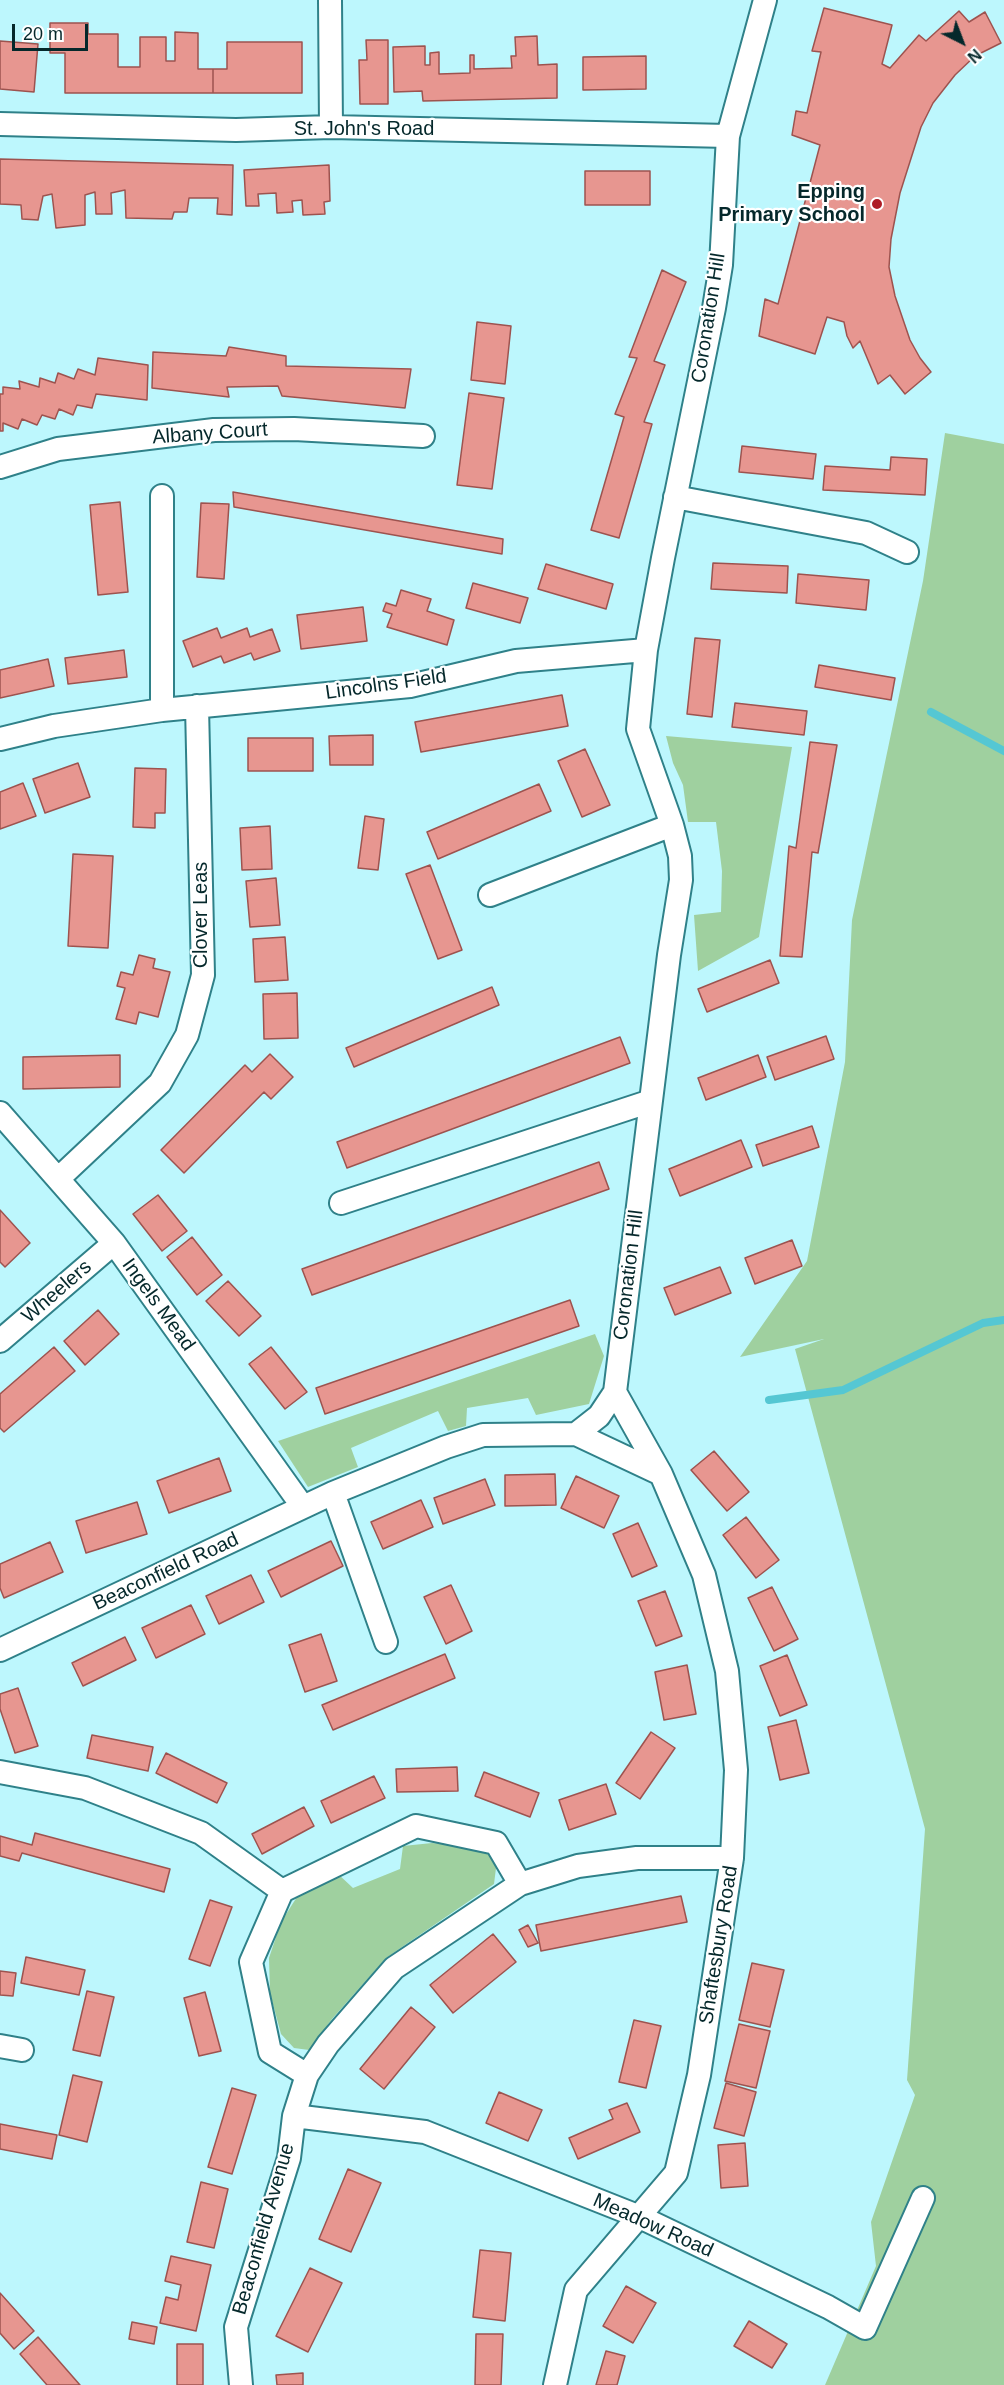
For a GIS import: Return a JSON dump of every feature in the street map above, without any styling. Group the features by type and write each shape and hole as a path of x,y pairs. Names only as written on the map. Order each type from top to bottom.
{"street":[{"path":"330,0 331,127"},
{"name":"Coronation Hill","path":"576,1434 599,1416 615,1392 669,955 681,880 680,856 672,825 638,729 646,650 719,276 728,136 765,0"},
{"name":"St. John's Road","path":"0,124 236,130 331,127 728,136"},
{"name":"Albany Court","path":"0,467 58,449 214,430 294,429 423,436"},
{"path":"162,496 162,710"},
{"path":"675,497 866,533 907,552"},
{"name":"Lincolns Field","path":"0,739 54,726 162,710 410,686 516,661 646,650"},
{"name":"Clover Leas","path":"58,1179 160,1083 187,1035 202,975 198,706"},
{"path":"490,895 672,825"},
{"path":"341,1203 651,1101"},
{"name":"Ingels Mead","path":"0,1113 114,1243 303,1507"},
{"name":"Wheelers","path":"0,1341 114,1243"},
{"name":"Shaftesbury Road","path":"555,2385 576,2290 676,2173 699,2075 732,1858 736,1770 727,1671 704,1575 662,1474 615,1392"},
{"path":"576,1434 662,1474"},
{"name":"Beaconfield Road","path":"0,1650 333,1493 446,1447 483,1435 576,1434"},
{"path":"333,1493 386,1642"},
{"path":"0,1772 85,1788 201,1833 282,1892"},
{"path":"307,2075 270,2052 251,1962 282,1892 416,1826 496,1843 520,1884"},
{"name":"Beaconfield Avenue","path":"241,2385 236,2327 289,2158 294,2116 307,2075 328,2044 394,1968 520,1884 578,1866 637,1858 732,1858"},
{"name":"Meadow Road","path":"294,2116 425,2132 640,2217 828,2307 866,2328 923,2198"}],"green space":[{"path":"945,433 1004,444 1004,2385 825,2385 876,2266 871,2222 915,2095 907,2080 925,1829 795,1349 824,1339 740,1357 807,1261 845,1062 852,920 923,581"},
{"path":"666,736 792,747 759,937 698,971 694,915 721,912 722,871 716,822 688,822 683,785 673,763"},
{"path":"595,1334 604,1356 589,1404 536,1415 528,1398 467,1408 466,1426 448,1431 438,1411 351,1448 358,1467 308,1487 278,1441"},
{"path":"432,1843 479,1847 497,1860 494,1884 386,1958 332,2019 309,2050 294,2048 281,2034 270,1993 269,1958 281,1922 297,1897 337,1873 353,1888 400,1869 403,1846"}],"building":[{"path":"824,8 892,25 882,64 890,68 919,35 926,41 959,11 969,22 985,12 1001,43 975,56 955,75 933,103 921,127 900,193 891,239 889,267 895,296 910,340 931,372 905,394 890,375 878,384 860,341 853,348 844,322 827,317 815,354 759,336 765,299 778,304 820,145 792,135 796,111 807,113 821,52 812,51"},
{"path":"50,23 88,23 88,34 118,34 118,67 140,67 140,37 166,37 166,61 175,61 175,32 198,33 198,69 213,69 213,93 65,93 65,53 50,53"},
{"path":"537,36 538,65 557,64 557,98 423,101 422,91 394,92 393,47 425,46 425,65 430,65 430,53 439,52 439,74 470,73 470,55 474,55 474,69 512,68 511,56 516,56 515,37"},
{"path":"366,40 388,40 388,104 360,104 359,60 367,60"},
{"path":"0,41 38,44 34,92 0,89"},
{"path":"227,42 302,42 302,93 213,93 213,69 227,69"},
{"path":"646,56 646,89 583,90 583,57"},
{"path":"0,159 233,165 232,215 217,214 218,198 189,198 187,212 174,212 172,219 126,218 125,190 111,193 112,214 96,214 95,192 85,195 85,225 56,228 52,194 43,196 38,220 22,219 21,205 0,204"},
{"path":"329,165 330,201 324,202 325,214 303,215 302,200 292,201 293,212 277,213 276,193 258,194 259,206 246,206 244,170"},
{"path":"585,171 650,171 650,205 585,205"},
{"path":"662,270 686,282 654,361 665,365 644,422 652,424 619,538 591,530 624,417 615,414 637,358 629,357"},
{"path":"477,322 511,326 505,384 471,380"},
{"path":"229,347 286,356 286,366 411,369 405,408 282,396 278,386 227,387 229,397 152,388 153,352 226,356"},
{"path":"98,358 148,365 147,400 96,394 92,408 77,405 73,415 59,409 55,419 42,415 37,425 22,419 18,429 3,423 3,431 0,431 0,394 3,394 3,387 20,389 19,381 39,387 40,378 55,383 58,373 74,379 78,369 95,375"},
{"path":"469,393 504,398 492,489 457,485"},
{"path":"742,446 816,454 813,479 739,472"},
{"path":"891,457 927,459 925,495 823,490 825,466 890,470"},
{"path":"233,492 503,539 502,554 234,507"},
{"path":"120,502 128,592 98,595 90,505"},
{"path":"201,503 229,504 224,579 197,577"},
{"path":"713,563 788,566 787,593 711,589"},
{"path":"546,564 613,584 606,609 538,589"},
{"path":"798,574 869,580 866,610 796,603"},
{"path":"473,583 528,598 520,623 466,608"},
{"path":"401,590 431,599 427,611 454,620 447,645 387,627 392,614 383,611 386,603 396,606"},
{"path":"363,607 367,641 301,649 297,615"},
{"path":"217,628 221,638 247,628 250,637 272,629 280,651 254,660 251,653 224,663 221,656 193,667 183,641"},
{"path":"695,638 720,640 712,717 687,714"},
{"path":"124,650 127,677 68,684 65,658"},
{"path":"48,659 54,686 0,698 0,670"},
{"path":"819,665 895,678 891,700 815,687"},
{"path":"562,695 568,726 421,752 415,722"},
{"path":"735,703 807,711 804,735 732,727"},
{"path":"373,735 373,765 330,765 329,736"},
{"path":"248,738 313,738 313,771 248,771"},
{"path":"810,742 837,745 818,853 812,852 802,957 780,956 789,846 796,848"},
{"path":"585,749 610,805 582,817 558,761"},
{"path":"78,763 90,797 45,813 33,779"},
{"path":"135,768 166,769 165,813 155,813 155,828 133,827"},
{"path":"23,783 36,816 0,829 0,792"},
{"path":"539,784 551,811 438,859 427,832"},
{"path":"365,816 384,819 378,870 358,868"},
{"path":"270,826 272,869 242,870 240,828"},
{"path":"73,854 113,856 108,948 68,946"},
{"path":"430,865 462,950 438,959 406,874"},
{"path":"276,878 280,925 250,927 246,881"},
{"path":"285,937 288,980 255,982 253,939"},
{"path":"139,955 155,959 153,968 170,972 158,1017 139,1012 136,1024 116,1019 125,988 117,986 121,972 133,975"},
{"path":"770,960 779,983 707,1012 698,989"},
{"path":"492,987 499,1005 354,1067 346,1048"},
{"path":"297,993 298,1038 264,1039 263,994"},
{"path":"826,1036 834,1059 775,1080 767,1057"},
{"path":"620,1037 630,1063 347,1168 337,1142"},
{"path":"270,1054 293,1077 271,1099 264,1092 184,1173 161,1150 245,1065 252,1072"},
{"path":"120,1055 120,1087 23,1089 23,1057"},
{"path":"758,1055 766,1077 706,1100 698,1078"},
{"path":"812,1126 819,1147 763,1166 756,1145"},
{"path":"741,1140 752,1167 680,1196 669,1169"},
{"path":"599,1162 609,1189 312,1295 302,1269"},
{"path":"158,1195 187,1231 162,1251 133,1214"},
{"path":"0,1210 30,1243 5,1267 0,1262"},
{"path":"192,1237 222,1275 197,1295 167,1257"},
{"path":"792,1240 802,1266 755,1284 745,1258"},
{"path":"720,1267 731,1293 675,1315 664,1288"},
{"path":"228,1281 261,1316 239,1336 206,1301"},
{"path":"570,1300 579,1326 325,1414 316,1388"},
{"path":"98,1310 119,1334 85,1365 64,1341"},
{"path":"54,1347 75,1371 4,1432 0,1428 0,1394"},
{"path":"271,1347 307,1392 285,1409 249,1364"},
{"path":"714,1451 749,1492 727,1511 691,1470"},
{"path":"219,1458 231,1491 169,1513 157,1481"},
{"path":"555,1474 556,1505 505,1506 505,1475"},
{"path":"576,1476 619,1496 604,1528 561,1508"},
{"path":"485,1479 495,1505 443,1524 434,1498"},
{"path":"421,1500 433,1527 383,1549 371,1522"},
{"path":"137,1502 147,1534 86,1553 76,1521"},
{"path":"746,1517 779,1560 756,1578 723,1535"},
{"path":"638,1523 657,1566 632,1577 613,1534"},
{"path":"331,1541 343,1566 281,1597 268,1571"},
{"path":"50,1542 63,1572 4,1598 0,1588 0,1564"},
{"path":"251,1575 264,1602 219,1624 206,1596"},
{"path":"451,1585 472,1631 446,1644 424,1597"},
{"path":"772,1587 798,1639 774,1651 748,1598"},
{"path":"665,1591 682,1636 656,1646 638,1601"},
{"path":"191,1605 205,1634 156,1658 142,1628"},
{"path":"321,1634 337,1681 305,1692 289,1645"},
{"path":"125,1637 136,1660 83,1686 72,1663"},
{"path":"445,1654 455,1678 333,1730 322,1705"},
{"path":"787,1655 807,1705 780,1716 760,1666"},
{"path":"687,1665 696,1714 664,1720 655,1672"},
{"path":"18,1688 38,1746 15,1753 0,1709 0,1694"},
{"path":"796,1720 809,1773 780,1780 768,1727"},
{"path":"651,1732 675,1748 640,1799 616,1783"},
{"path":"92,1735 153,1747 148,1771 87,1758"},
{"path":"166,1753 227,1783 217,1803 156,1773"},
{"path":"457,1767 458,1791 397,1792 396,1769"},
{"path":"484,1772 539,1793 530,1817 475,1796"},
{"path":"374,1776 385,1798 331,1823 321,1801"},
{"path":"606,1784 616,1814 569,1830 559,1800"},
{"path":"304,1807 314,1826 262,1854 252,1834"},
{"path":"35,1833 170,1869 164,1892 22,1853 19,1861 0,1856 0,1836 32,1845"},
{"path":"681,1896 687,1922 541,1951 536,1925"},
{"path":"210,1900 232,1907 210,1966 189,1959"},
{"path":"528,1925 538,1943 528,1947 519,1930"},
{"path":"493,1934 516,1962 453,2013 430,1985"},
{"path":"26,1957 85,1970 79,1995 21,1983"},
{"path":"752,1963 784,1970 770,2027 739,2020"},
{"path":"0,1971 16,1973 13,1996 0,1995"},
{"path":"87,1991 114,1997 100,2056 73,2050"},
{"path":"205,1992 221,2051 199,2056 184,1998"},
{"path":"411,2007 435,2027 384,2089 360,2069"},
{"path":"634,2020 661,2026 646,2088 619,2082"},
{"path":"739,2024 770,2031 756,2088 725,2081"},
{"path":"73,2075 102,2082 87,2142 59,2135"},
{"path":"726,2083 756,2092 744,2136 714,2128"},
{"path":"232,2088 256,2095 232,2174 208,2167"},
{"path":"499,2092 542,2110 528,2141 486,2123"},
{"path":"627,2103 640,2132 578,2159 569,2138 613,2119 609,2110"},
{"path":"0,2124 57,2135 52,2159 0,2149"},
{"path":"745,2143 748,2186 721,2188 718,2145"},
{"path":"348,2169 381,2183 351,2252 319,2239"},
{"path":"201,2182 228,2189 214,2248 187,2242"},
{"path":"480,2250 511,2253 505,2321 473,2317"},
{"path":"171,2256 211,2265 196,2331 160,2323 166,2297 178,2300 181,2285 165,2281"},
{"path":"310,2268 342,2283 308,2352 276,2336"},
{"path":"626,2286 656,2303 633,2343 603,2326"},
{"path":"0,2293 34,2331 14,2349 0,2333"},
{"path":"749,2321 787,2344 772,2368 734,2346"},
{"path":"132,2322 157,2327 154,2344 129,2339"},
{"path":"476,2334 503,2334 501,2385 475,2385"},
{"path":"38,2337 80,2385 47,2385 20,2354"},
{"path":"177,2344 203,2344 203,2385 177,2385"},
{"path":"606,2351 625,2356 617,2385 596,2385"},
{"path":"303,2373 303,2385 277,2385 276,2375"}],"waterway":[{"path":"931,712 1004,751"},
{"path":"769,1400 843,1390 983,1323 1004,1320"}],"place":[{"name":"Epping Primary School","path":"877,204"}]}
